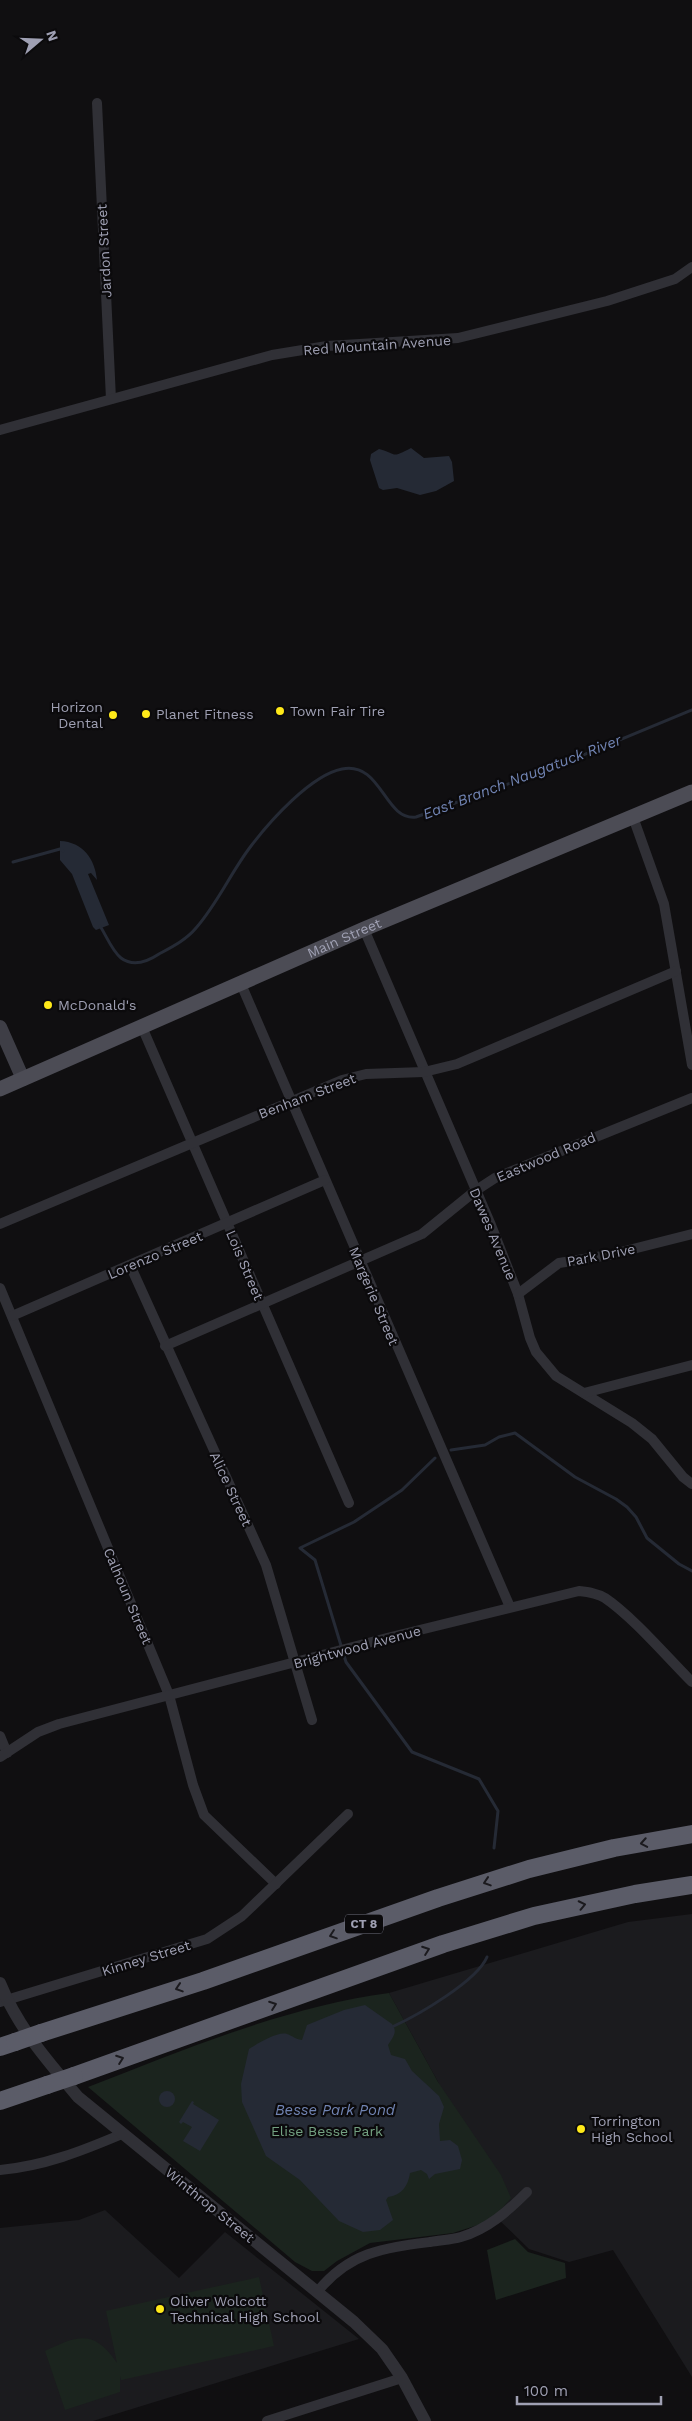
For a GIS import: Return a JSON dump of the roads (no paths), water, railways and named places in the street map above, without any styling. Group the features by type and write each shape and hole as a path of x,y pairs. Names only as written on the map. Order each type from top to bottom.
{"highway":[{"name":"CT 8","path":"8,2044 202,1981 529,1868 614,1848 692,1834"},
{"path":"0,2102 434,1947 553,1912 635,1894 692,1885"}],"main road":[{"name":"Main Street","path":"0,1089 364,929 692,792"},
{"path":"0,1027 23,1079"}],"street":[{"name":"Jardon Street","path":"97,103 111,399"},
{"name":"Red Mountain Avenue","path":"0,430 272,355 327,346 458,338 607,301 675,279 692,268"},
{"path":"632,817 664,904 692,1064"},
{"name":"Dawes Avenue","path":"364,929 475,1191 492,1225 518,1294 530,1338 536,1352 556,1376 632,1423 652,1439 683,1477 692,1484"},
{"name":"Benham Street","path":"0,1224 290,1100 342,1080 366,1074 424,1072 457,1064 676,971"},
{"name":"Margerie Street","path":"241,984 510,1607"},
{"name":"Lois Street","path":"142,1026 349,1503"},
{"name":"Eastwood Road","path":"165,1346 261,1302 422,1234 475,1191 495,1178 692,1098"},
{"name":"Lorenzo Street","path":"12,1316 325,1180"},
{"name":"Park Drive","path":"518,1294 559,1263 608,1255 692,1234"},
{"name":"Alice Street","path":"130,1266 266,1565 312,1720"},
{"name":"Calhoun Street","path":"0,1288 169,1695 193,1785 204,1815 276,1884"},
{"path":"584,1393 692,1365"},
{"name":"Brightwood Avenue","path":"4,1755 38,1732 59,1724 510,1607 579,1591 592,1592 605,1599 638,1627 692,1682"},
{"path":"0,1736 4,1755"},
{"name":"Kinney Street","path":"3,2001 207,1939 242,1916 348,1814"},
{"name":"Winthrop Street","path":"0,1983 3,2001 40,2052 78,2097 318,2291 382,2349 402,2378 425,2421"},
{"path":"0,2170 26,2168 56,2161 122,2134"},
{"path":"318,2291 338,2270 350,2261 378,2250 461,2237 489,2225 511,2208 527,2192"},
{"path":"267,2421 402,2378"}],"water":[{"path":"411,448 424,458 449,456 452,462 454,481 436,491 420,495 397,488 383,490 379,488 370,460 371,454 379,449 397,454"},
{"path":"60,841 68,842 81,848 94,865 97,880 91,873 88,874 109,925 96,930 93,927 72,874 60,860"},
{"name":"Besse Park Pond","path":"365,2005 394,2027 394,2034 388,2045 391,2055 405,2059 412,2071 439,2096 444,2107 439,2124 440,2141 450,2140 458,2146 462,2160 460,2169 435,2174 429,2179 427,2174 421,2170 410,2173 404,2189 388,2197 386,2200 393,2220 380,2230 363,2232 339,2221 300,2180 266,2156 242,2102 241,2084 249,2049 278,2034 287,2034 302,2040 307,2025 344,2010"},
{"path":"164,2091 170,2091 175,2096 173,2105 164,2107 159,2102 159,2096"},
{"path":"192,2101 194,2102 193,2104 219,2120 200,2151 183,2141 192,2127 179,2122"}],"waterway":[{"name":"East Branch Naugatuck River","path":"100,926 118,955 130,962 135,963 150,959 179,943 204,918 244,856 269,824 305,789 330,773 342,769 355,769 366,774 375,782 397,810 405,816 416,817 547,770 692,710"},
{"name":"East Branch Naugatuck River","path":"13,862 60,849 63,851"},
{"path":"451,1450 485,1445 499,1437 515,1433 575,1477 627,1507 636,1517 647,1538 679,1564 692,1571"},
{"path":"435,1458 402,1490 354,1522 300,1548 315,1560 346,1662 412,1752 479,1779 498,1811 494,1848"},
{"path":"394,2026 431,2006 460,1986 472,1976 487,1957"}],"place":[{"name":"Town Fair Tire","path":"280,711"},
{"name":"Planet Fitness","path":"146,714"},
{"name":"Horizon Dental","path":"113,715"},
{"name":"McDonald's","path":"48,1005"},
{"name":"Torrington High School","path":"581,2129"},
{"name":"Oliver Wolcott Technical High School","path":"160,2309"}],"park label":[{"name":"Elise Besse Park","path":"327,2131"}]}
